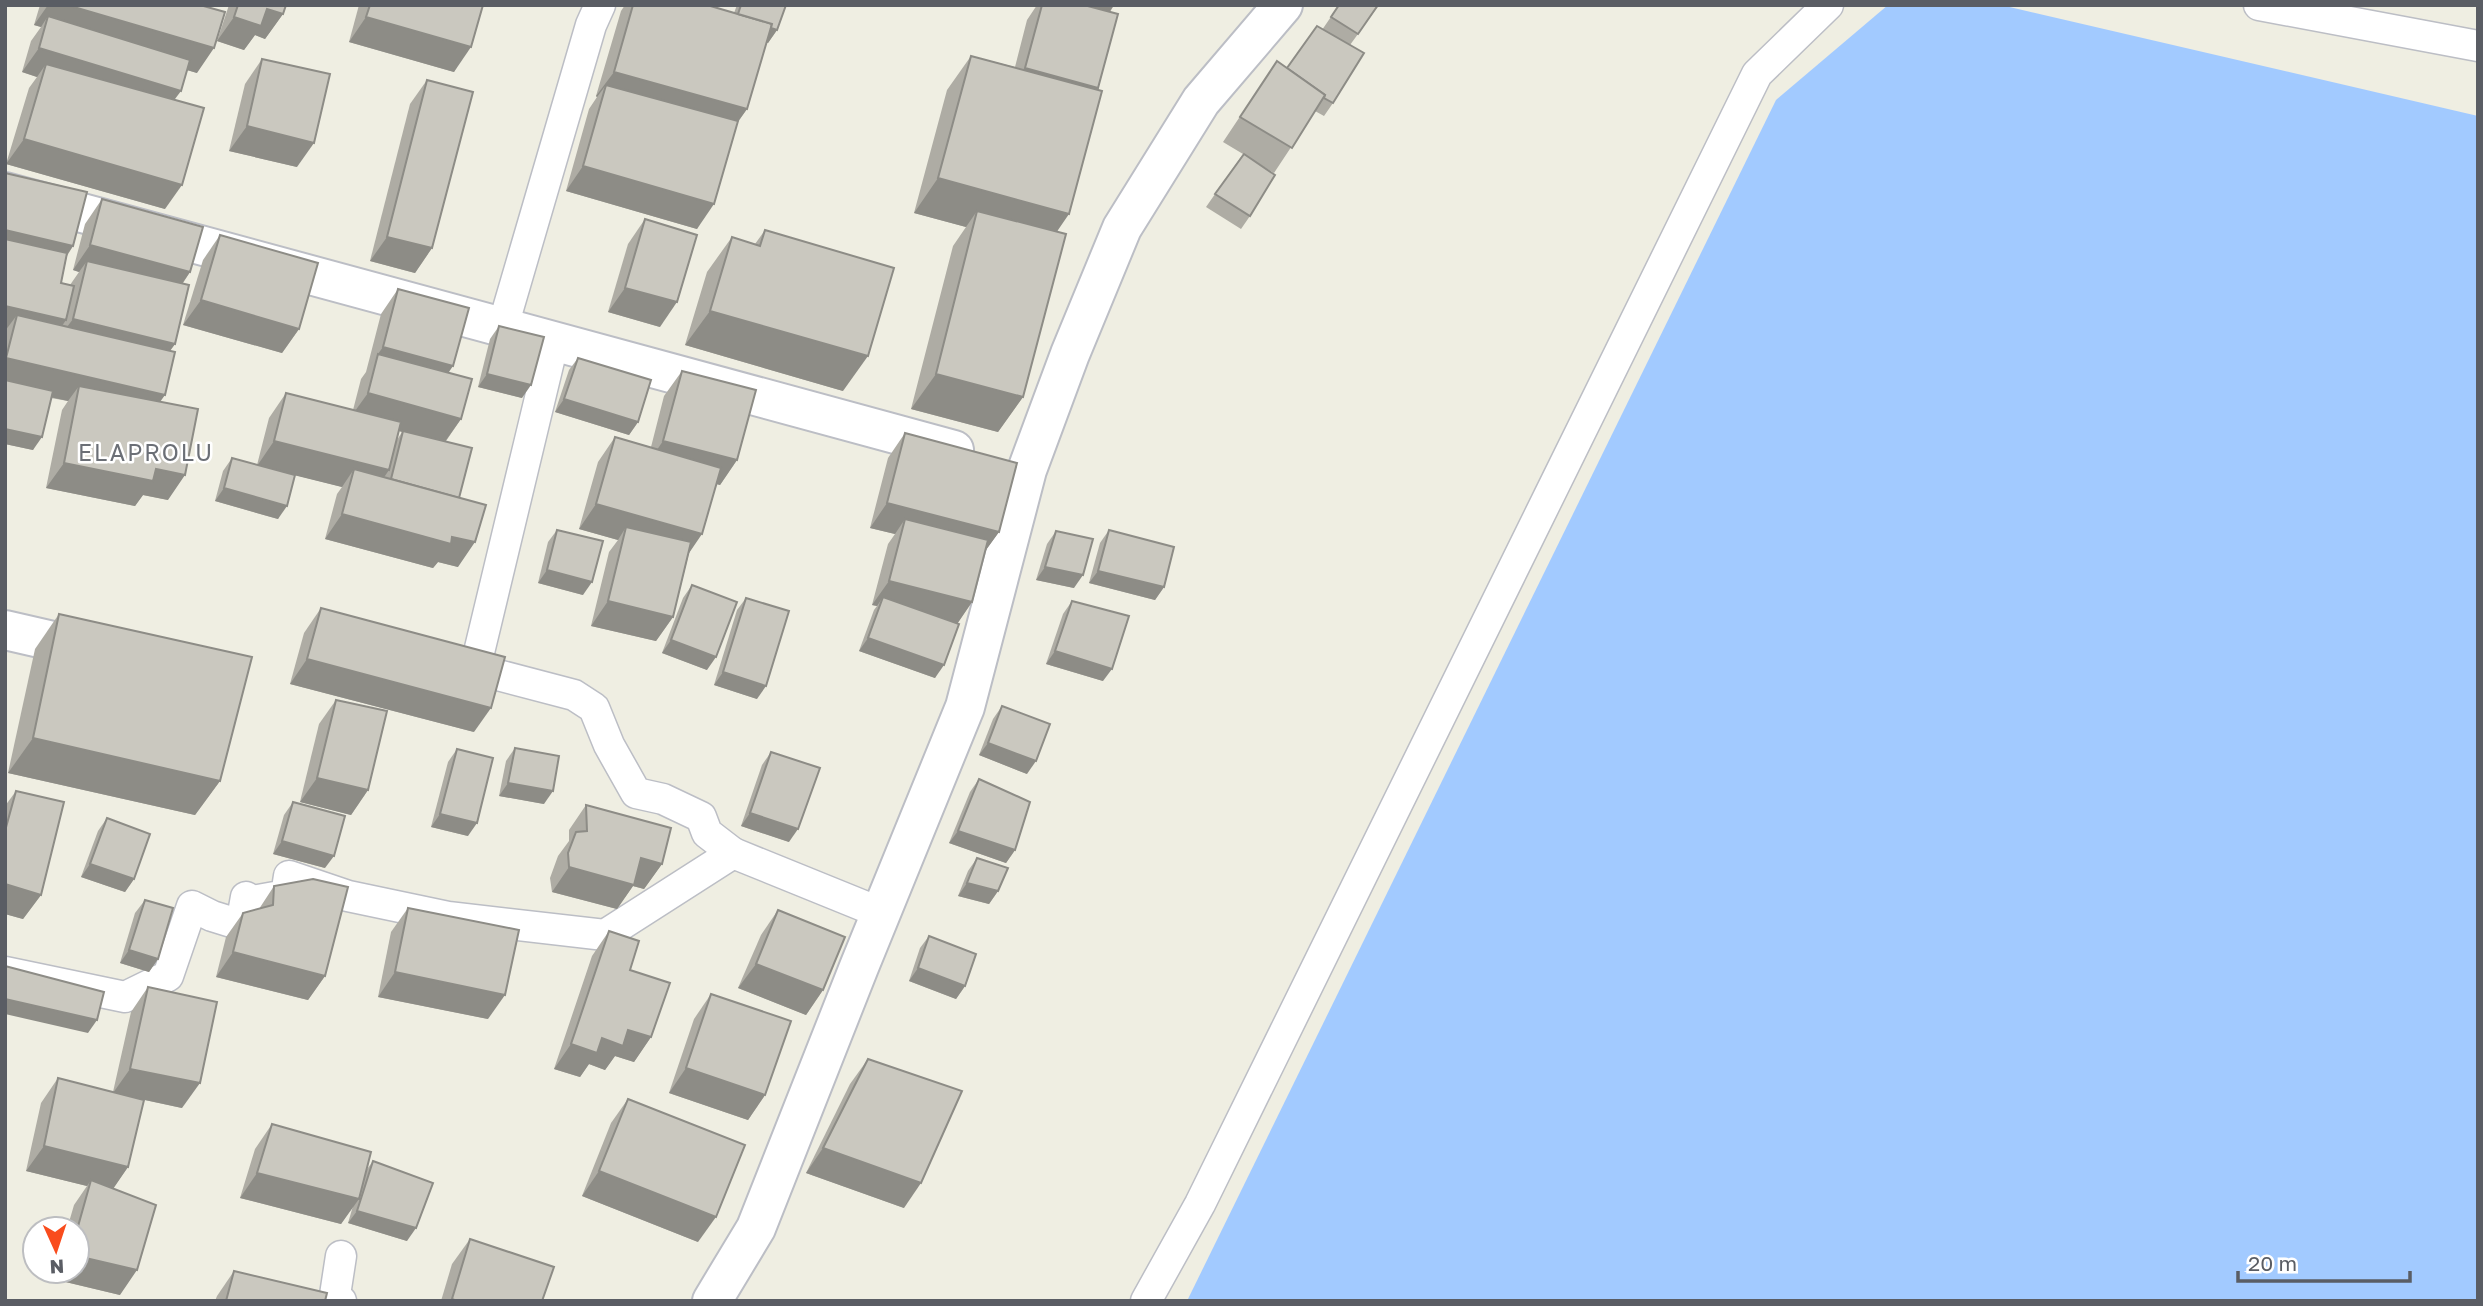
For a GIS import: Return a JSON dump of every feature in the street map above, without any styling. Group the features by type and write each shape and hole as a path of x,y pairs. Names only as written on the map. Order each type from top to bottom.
{"street":[{"path":"712,1301 756,1228 965,707 1027,470 1070,354 1122,228 1201,101 1280,6"},
{"path":"5,192 1027,470"},
{"path":"5,630 123,656"}],"lane":[{"path":"503,326 591,25 600,5"},
{"path":"1146,1301 1200,1204 1757,74 1828,5"},
{"path":"2259,5 2478,46"},
{"path":"554,340 475,669 574,695 594,708 609,745 636,793 663,800 701,817 707,833 733,853 881,914"},
{"path":"5,972 125,997 168,976 192,906 240,925 246,897 253,901 286,895 289,876 348,896 448,917 606,936 733,853"},
{"path":"341,1256 335,1295 341,1301"}],"water":[{"path":"1888,5 2001,5 2478,116 2478,1301 1187,1301 1776,100"}],"building":[{"path":"67,5 200,5 225,12 214,48"},
{"path":"238,5 286,5 283,14 267,9 261,26 234,17"},
{"path":"370,5 483,5 471,47 366,17"},
{"path":"633,5 707,5 772,24 747,109 614,72"},
{"path":"741,5 786,5 777,30 771,28 772,24 738,14"},
{"path":"1042,5 1084,5 1118,14 1098,88 1025,68"},
{"path":"1339,5 1378,5 1358,34 1331,17"},
{"path":"48,16 190,60 181,91 39,48"},
{"path":"1317,26 1364,53 1333,103 1287,68"},
{"path":"971,56 1102,91 1069,214 938,178"},
{"path":"262,59 330,74 314,143 247,126"},
{"path":"1277,61 1325,95 1292,148 1240,117"},
{"path":"46,64 204,108 182,185 24,139"},
{"path":"427,80 473,92 432,248 387,237"},
{"path":"606,85 738,121 714,204 583,166"},
{"path":"1244,154 1275,175 1250,216 1215,194"},
{"path":"5,173 87,192 73,246 5,230"},
{"path":"102,199 203,227 190,272 90,245"},
{"path":"977,211 1066,234 1023,397 936,374"},
{"path":"645,219 697,235 677,302 625,288"},
{"path":"765,230 894,268 868,356 710,311 732,237 760,246"},
{"path":"220,235 318,263 299,329 201,300"},
{"path":"5,239 67,253 61,283 74,286 66,320 5,306"},
{"path":"87,261 189,285 175,344 73,319"},
{"path":"398,289 469,308 453,366 383,347"},
{"path":"17,315 175,352 165,395 6,358"},
{"path":"499,326 544,337 531,385 487,374"},
{"path":"378,354 472,379 461,419 368,393"},
{"path":"578,358 651,380 638,422 564,399"},
{"path":"682,371 756,390 737,460 663,441"},
{"path":"5,380 53,391 42,437 5,429"},
{"path":"79,386 198,409 185,475 156,469 153,481 64,463"},
{"path":"286,393 401,422 389,470 274,441"},
{"path":"403,431 472,448 459,498 391,479"},
{"path":"905,433 1017,463 999,532 887,503"},
{"path":"615,437 721,468 702,534 596,504"},
{"path":"232,458 295,475 287,506 224,488"},
{"path":"354,469 486,505 475,542 452,537 451,544 342,514"},
{"path":"905,519 988,540 972,602 889,581"},
{"path":"626,527 691,542 673,617 608,601"},
{"path":"557,530 603,541 592,582 547,570"},
{"path":"1109,530 1174,547 1164,587 1098,571"},
{"path":"1056,531 1093,539 1083,575 1045,567"},
{"path":"692,585 737,602 716,657 671,640"},
{"path":"883,597 959,624 944,665 868,638"},
{"path":"746,598 789,611 766,686 723,672"},
{"path":"1072,601 1129,616 1112,669 1055,651"},
{"path":"321,608 505,657 491,708 307,659"},
{"path":"59,614 252,657 220,781 33,738"},
{"path":"336,700 387,711 368,790 317,778"},
{"path":"1002,706 1050,724 1036,761 988,743"},
{"path":"515,748 559,756 553,791 508,783"},
{"path":"457,749 493,758 477,823 440,814"},
{"path":"771,752 820,768 798,829 750,813"},
{"path":"979,779 1030,802 1015,850 958,831"},
{"path":"16,791 64,802 41,895 5,884 5,831"},
{"path":"293,802 345,816 334,856 282,841"},
{"path":"586,805 671,828 662,864 641,858 634,885 569,867 568,853 576,832 587,831"},
{"path":"107,818 150,834 134,879 90,864"},
{"path":"977,858 1008,868 998,891 967,883"},
{"path":"313,879 348,887 325,976 233,952 243,913 273,905 274,886"},
{"path":"145,900 173,908 158,959 129,950"},
{"path":"408,908 519,930 505,995 395,972"},
{"path":"778,910 845,937 823,990 756,964"},
{"path":"609,931 639,941 630,970 670,983 651,1037 628,1030 623,1046 602,1038 597,1053 571,1044"},
{"path":"929,936 976,954 965,986 918,968"},
{"path":"5,966 104,992 97,1020 5,999"},
{"path":"148,987 217,1002 200,1083 130,1069"},
{"path":"711,994 791,1021 765,1095 686,1068"},
{"path":"868,1059 962,1091 921,1183 823,1148"},
{"path":"58,1078 144,1100 128,1167 44,1146"},
{"path":"628,1099 745,1145 716,1217 599,1171"},
{"path":"272,1124 371,1152 359,1199 257,1173"},
{"path":"373,1161 433,1183 416,1228 357,1211"},
{"path":"91,1180 156,1205 137,1270 91,1259 91,1215 81,1215"},
{"path":"470,1239 554,1267 542,1301 452,1299"},
{"path":"234,1271 327,1293 325,1301 226,1301"}],"district":[{"name":"ELAPROLU","path":"146,453"}]}
